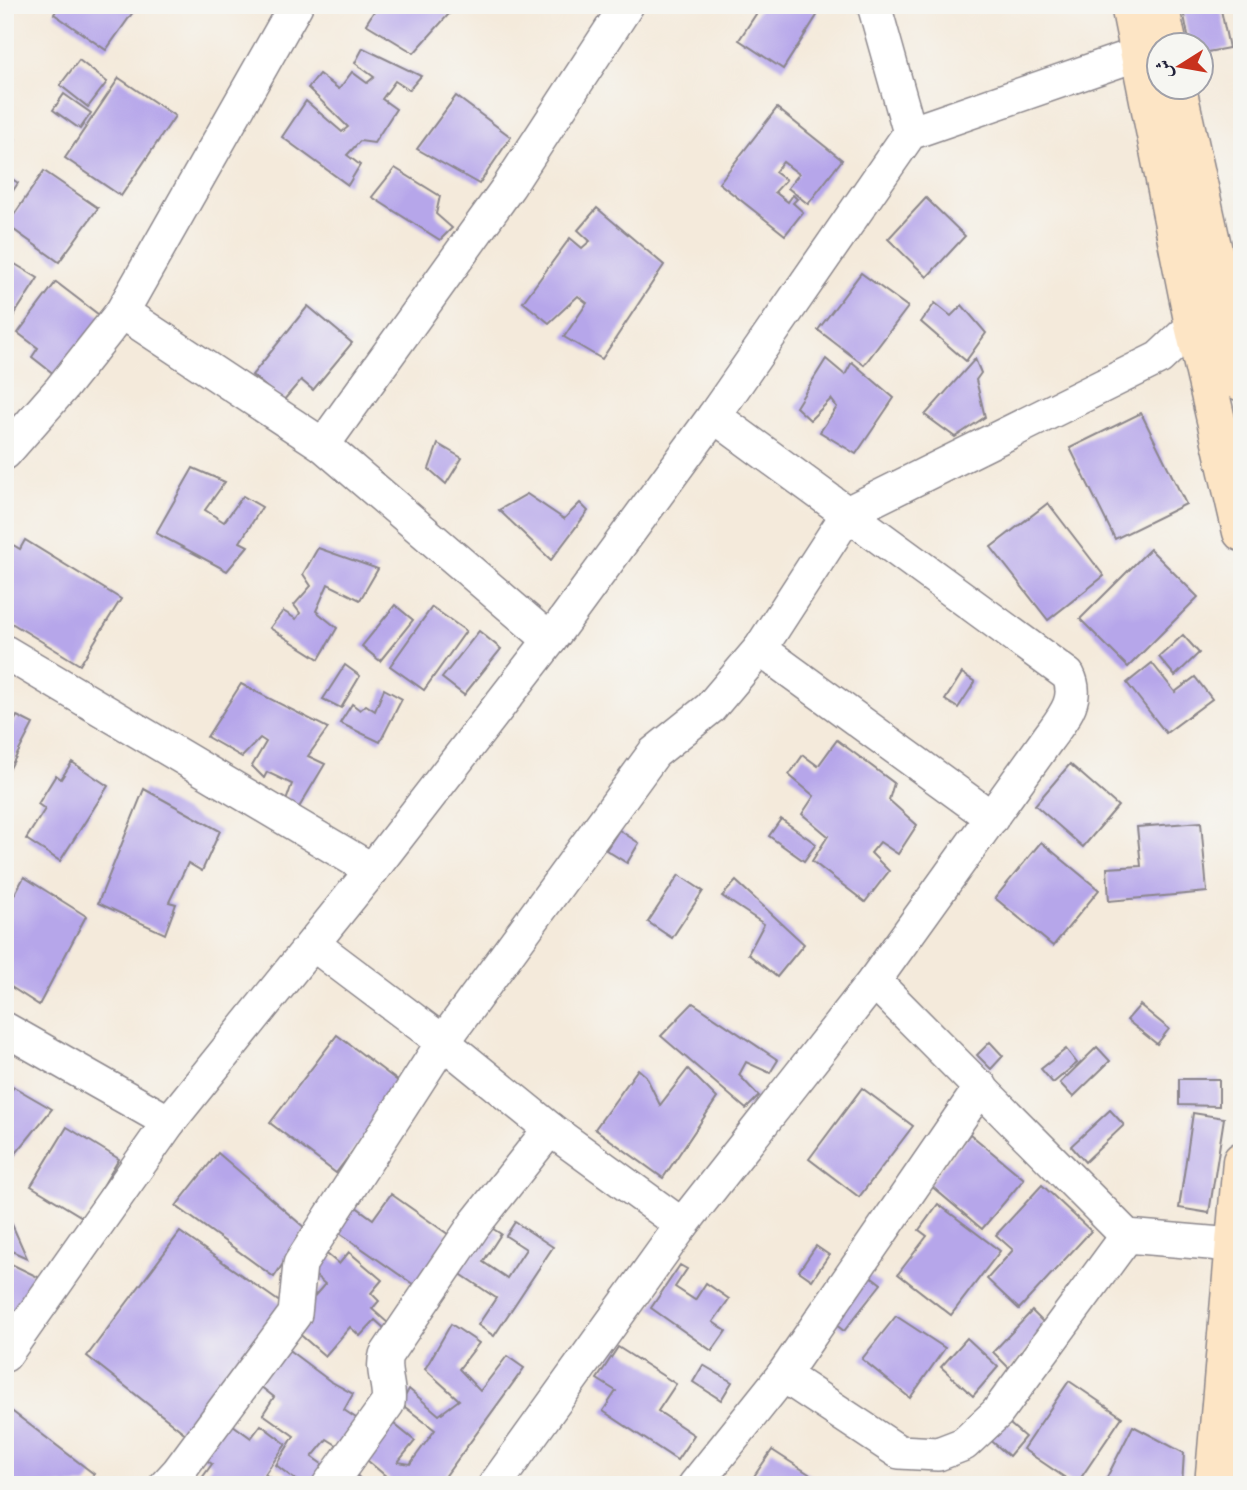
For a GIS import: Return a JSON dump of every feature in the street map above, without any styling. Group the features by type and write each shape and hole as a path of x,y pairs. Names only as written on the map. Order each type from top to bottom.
{"street":[{"path":"5,453 61,389 122,312 296,5"},
{"path":"323,445 509,186 627,5"},
{"path":"874,5 910,133"},
{"path":"1130,5 1146,36"},
{"path":"1155,32 1159,5"},
{"path":"5,1355 169,1122 372,870 550,639 714,416 910,133 1146,52"},
{"path":"1166,102 1226,340"},
{"path":"1180,102 1226,340 1242,532"},
{"path":"122,312 323,445 550,639"},
{"path":"166,1485 295,1314 300,1264 443,1042 654,752 710,708 760,649 849,512 1159,358 1226,340"},
{"path":"495,1485 682,1225 874,981 1067,711 1074,694 1068,675 849,512 714,416"},
{"path":"760,649 992,818"},
{"path":"5,652 372,870"},
{"path":"313,944 443,1042 550,1129 682,1225"},
{"path":"874,981 1127,1236 1233,1245"},
{"path":"5,1029 169,1122"},
{"path":"695,1485 783,1375 981,1087"},
{"path":"329,1485 388,1403 390,1395 384,1361 386,1355 475,1224 550,1129"},
{"path":"1214,1485 1242,1161"},
{"path":"783,1375 899,1452 938,1454 964,1444 997,1413 1127,1236"}],"building":[{"path":"60,5 138,5 106,50 54,14"},
{"path":"378,5 457,5 414,53 366,24"},
{"path":"762,5 804,5 818,14 783,69 739,40"},
{"path":"1182,5 1220,5 1229,48 1216,50 1216,32 1187,32"},
{"path":"363,48 421,76 409,90 395,81 382,99 396,109 374,143 360,141 347,155 360,165 348,185 282,137 306,101 342,132 348,127 308,88 319,74 339,89 352,72 367,83 374,77 355,63"},
{"path":"79,60 107,82 88,107 60,85"},
{"path":"119,78 175,116 121,196 65,158"},
{"path":"64,94 91,113 80,129 53,110"},
{"path":"456,96 511,137 479,184 417,149"},
{"path":"777,108 842,160 808,204 788,188 799,174 783,162 775,172 786,180 775,192 788,202 793,195 797,199 793,203 803,212 785,235 719,183"},
{"path":"5,132 15,139 5,153"},
{"path":"395,168 440,196 436,214 452,228 440,240 372,197"},
{"path":"44,171 98,208 59,262 7,225"},
{"path":"5,174 18,183 5,203"},
{"path":"926,198 965,236 927,277 888,239"},
{"path":"597,208 664,265 602,359 564,337 587,303 578,296 549,323 523,302 570,238 582,248 590,241 578,230"},
{"path":"5,258 38,278 5,329"},
{"path":"861,273 908,307 864,365 818,330"},
{"path":"56,282 103,318 59,378 32,357 38,348 18,333"},
{"path":"935,303 951,316 962,305 986,333 966,361 921,322"},
{"path":"308,306 352,343 313,390 301,380 283,401 252,375"},
{"path":"826,359 845,375 852,362 894,398 856,454 820,432 837,407 831,399 810,420 796,407"},
{"path":"975,359 981,373 976,380 985,417 955,437 925,415"},
{"path":"1141,413 1186,504 1115,539 1070,448"},
{"path":"438,444 462,458 446,484 429,469"},
{"path":"193,468 225,482 205,510 224,522 243,496 262,507 240,542 248,546 227,571 156,533"},
{"path":"527,494 564,519 580,503 588,511 551,560 499,510"},
{"path":"1048,503 1104,576 1048,620 991,547"},
{"path":"5,540 20,549 25,540 121,599 80,665 5,619"},
{"path":"318,548 378,569 360,600 328,584 316,611 337,628 319,659 270,628 283,611 296,619 300,613 294,605 311,586 303,574"},
{"path":"1150,549 1198,597 1128,667 1080,619"},
{"path":"395,605 413,620 380,661 362,646"},
{"path":"432,607 466,631 424,690 390,666"},
{"path":"479,631 501,649 464,695 442,678"},
{"path":"1183,635 1199,653 1175,676 1159,657"},
{"path":"1152,663 1175,692 1195,677 1212,699 1166,733 1127,683"},
{"path":"345,665 360,676 341,708 323,699"},
{"path":"962,673 975,682 958,708 945,700"},
{"path":"241,684 328,728 308,756 325,764 298,809 286,801 292,784 267,772 264,778 252,766 266,742 260,738 242,757 207,737"},
{"path":"384,689 402,699 380,742 340,723 352,704 360,710 366,705 375,711"},
{"path":"17,716 33,724 10,768 5,765 5,732 8,733"},
{"path":"837,740 894,783 889,800 917,825 898,854 880,842 871,853 889,871 865,902 812,861 828,836 802,814 814,796 789,775 803,755 818,766"},
{"path":"72,762 108,786 60,861 26,839 45,809 38,804 56,775 61,779"},
{"path":"1070,764 1118,806 1083,847 1035,805"},
{"path":"144,789 220,831 202,871 188,863 169,902 176,904 165,934 98,903"},
{"path":"781,819 816,844 804,861 769,836"},
{"path":"1201,822 1207,892 1109,901 1107,868 1141,866 1137,827"},
{"path":"619,830 639,843 627,863 606,850"},
{"path":"1041,842 1099,890 1053,946 995,898"},
{"path":"679,875 703,891 672,938 648,922"},
{"path":"24,877 86,916 39,1005 5,983 5,912"},
{"path":"736,881 804,944 777,977 748,954 764,924 722,896"},
{"path":"693,1003 778,1060 770,1073 746,1062 739,1075 759,1096 746,1109 661,1036"},
{"path":"1140,1005 1169,1029 1157,1044 1127,1020"},
{"path":"337,1035 403,1085 336,1173 270,1123"},
{"path":"990,1042 1003,1056 991,1069 977,1055"},
{"path":"1097,1047 1110,1061 1073,1097 1060,1083"},
{"path":"1066,1049 1077,1063 1053,1083 1041,1069"},
{"path":"638,1069 646,1076 660,1105 688,1069 717,1098 663,1178 595,1129"},
{"path":"1179,1079 1219,1079 1219,1106 1179,1105"},
{"path":"14,1087 52,1109 5,1167 5,1099"},
{"path":"862,1088 913,1126 859,1197 809,1159"},
{"path":"1110,1110 1124,1125 1085,1162 1071,1146"},
{"path":"1193,1113 1224,1118 1209,1213 1179,1208"},
{"path":"67,1127 119,1159 84,1218 31,1186"},
{"path":"970,1134 1024,1179 982,1229 929,1184"},
{"path":"218,1153 306,1229 274,1277 176,1206"},
{"path":"1042,1185 1091,1231 1019,1309 987,1279 1013,1250 996,1235"},
{"path":"391,1194 452,1237 417,1287 334,1229 352,1204 373,1219"},
{"path":"938,1204 1000,1251 951,1315 898,1274 927,1236 919,1230"},
{"path":"5,1211 7,1213 27,1258 5,1248"},
{"path":"515,1222 553,1247 494,1336 478,1325 496,1298 456,1271 487,1225 501,1234 483,1262 507,1278 526,1249 506,1236"},
{"path":"180,1232 291,1310 197,1443 87,1356"},
{"path":"816,1246 829,1255 812,1280 799,1271"},
{"path":"322,1250 339,1264 349,1252 382,1280 371,1293 379,1301 372,1309 397,1331 393,1336 375,1320 360,1336 350,1327 325,1356 289,1325 325,1284 307,1268"},
{"path":"5,1261 44,1280 5,1341"},
{"path":"680,1265 687,1269 675,1287 695,1300 706,1283 729,1299 713,1322 726,1331 712,1351 651,1308"},
{"path":"867,1273 881,1284 844,1331 830,1320"},
{"path":"1032,1311 1048,1327 1009,1368 993,1352"},
{"path":"896,1316 945,1348 910,1398 862,1359"},
{"path":"451,1324 479,1343 459,1369 480,1391 507,1356 524,1368 439,1485 393,1485 394,1483 361,1455 389,1420 415,1441 398,1462 410,1464 435,1430 401,1404 409,1389 439,1415 459,1400 425,1369"},
{"path":"967,1338 998,1367 973,1396 941,1367"},
{"path":"278,1342 330,1381 353,1394 344,1410 365,1424 346,1451 327,1439 312,1457 329,1469 319,1485 302,1485 276,1465 294,1436 263,1414 274,1397 251,1379"},
{"path":"618,1347 676,1384 658,1411 694,1435 677,1460 603,1411 616,1391 597,1379"},
{"path":"703,1365 732,1382 721,1400 693,1382"},
{"path":"1069,1381 1122,1417 1076,1485 1023,1449"},
{"path":"5,1406 94,1474 86,1485 5,1485"},
{"path":"222,1417 251,1438 261,1425 286,1444 265,1474 279,1485 197,1485 212,1464 197,1453"},
{"path":"1003,1418 1025,1437 1009,1456 987,1437"},
{"path":"1133,1426 1184,1453 1182,1485 1103,1485"},
{"path":"772,1450 826,1485 748,1485"},
{"path":"351,1469 366,1485 339,1485"}]}
